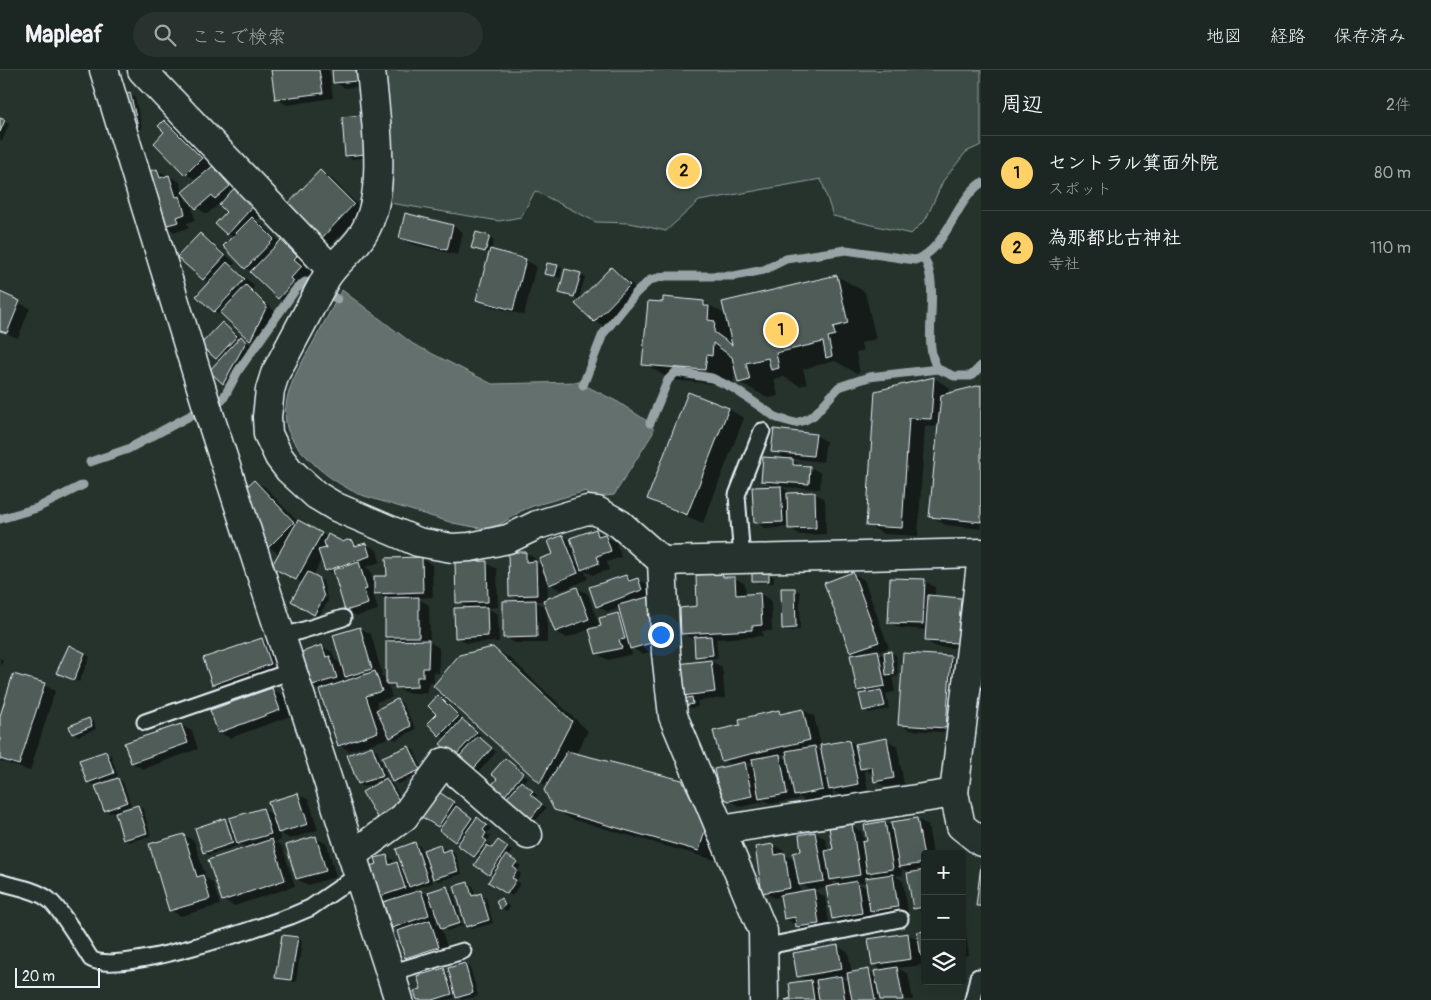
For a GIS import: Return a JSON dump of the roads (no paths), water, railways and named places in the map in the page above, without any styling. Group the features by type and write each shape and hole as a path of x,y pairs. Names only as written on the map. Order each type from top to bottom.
{"street":[{"path":"104,70 209,414 399,1000"},
{"path":"142,70 331,269"},
{"path":"371,70 379,155 374,210 364,234 342,260 331,269 275,374 267,404 268,434 272,446 289,470 316,495 336,507 418,542 452,548 470,547 508,538 586,510 598,511 620,524 662,561 981,553"},
{"path":"662,561 666,653 673,716 763,931 764,1000"},
{"path":"981,564 974,687 954,793 961,826 981,842"},
{"path":"355,865 404,817 444,762 528,835"},
{"path":"721,830 954,793"}],"lane":[{"path":"742,559 738,494 762,431"},
{"path":"281,637 343,618"},
{"path":"145,722 292,671"},
{"path":"0,882 47,898 91,959 101,963 118,964 155,957 291,916 310,908 355,865"},
{"path":"763,947 900,919"},
{"path":"390,973 463,951"},
{"path":"973,1000 978,977"}],"waterway":[{"path":"583,385 603,334 636,293 650,280 666,276 734,276 764,270 786,259 846,250 915,260 926,255 935,246 972,191 981,183"},
{"path":"924,258 929,271 931,285 931,346 933,358 938,369"},
{"path":"218,402 223,399 238,371 296,289 305,282 312,283"},
{"path":"329,294 337,299"},
{"path":"650,423 668,380 676,372 712,378 733,388 777,418 795,423 814,415 839,387 869,377 938,369 954,376 971,376 981,366"},
{"path":"90,462 128,449 197,412"},
{"path":"0,519 37,508 83,485"}],"place":[{"name":"為那都比古神社","path":"684,171"},
{"name":"セントラル箕面外院","path":"781,330"}]}
